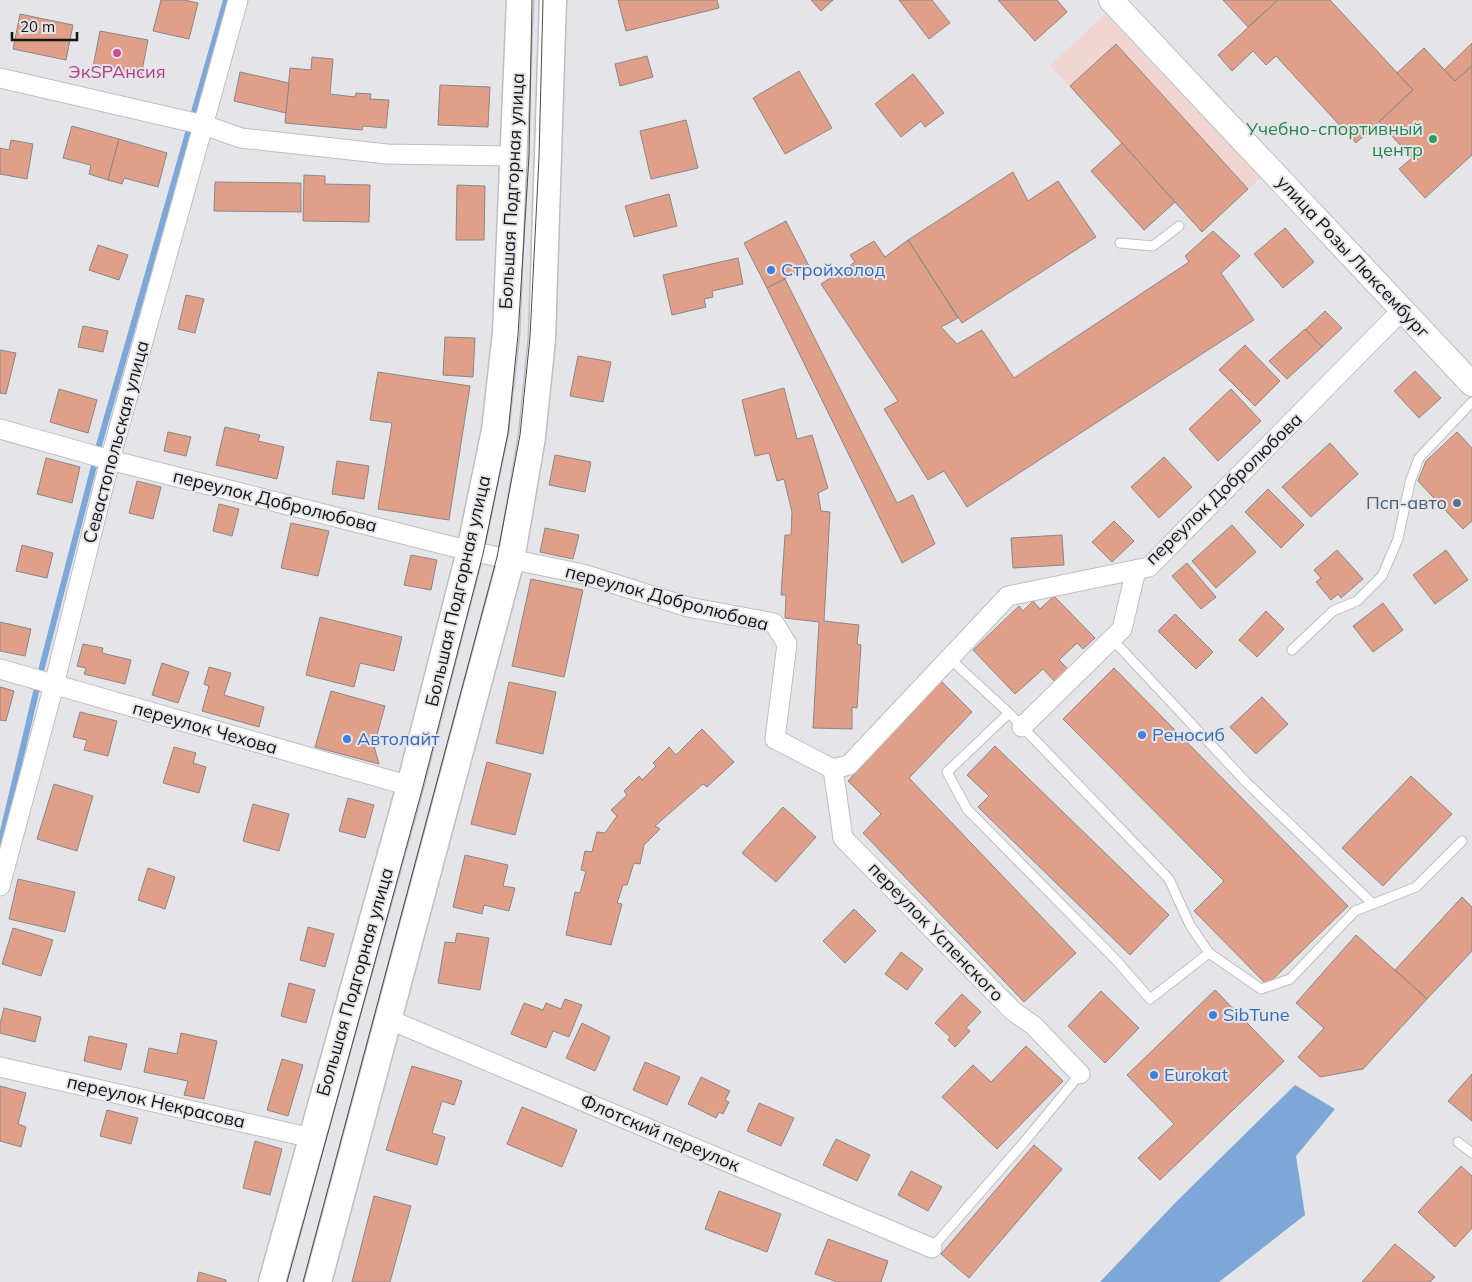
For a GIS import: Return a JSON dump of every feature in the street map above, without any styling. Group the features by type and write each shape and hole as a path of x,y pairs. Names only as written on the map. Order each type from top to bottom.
{"main road":[{"name":"Большая Подгорная улица","path":"272,1282 410,786 470,551 495,430 506,333 520,0"},
{"name":"Большая Подгорная улица","path":"318,1282 510,560 532,438 542,339 553,0"}],"street":[{"name":"Севастопольская улица","path":"0,886 54,685 110,460 238,0"},
{"name":"улица Розы Люксембург","path":"1111,0 1472,384"},
{"path":"0,78 204,125 241,138 387,154 514,156"},
{"name":"переулок Добролюбова","path":"0,429 110,460 470,551 582,574 688,607 774,623 787,644 775,739 833,769 849,765 1008,596 1148,567 1403,309"},
{"path":"1022,727 1122,629 1136,570"},
{"name":"переулок Чехова","path":"0,669 410,786"},
{"name":"переулок Успенского","path":"833,769 843,838 1013,1011 1034,1026 1080,1074"},
{"name":"Флотский переулок","path":"388,1019 932,1248"},
{"name":"переулок Некрасова","path":"0,1067 312,1138"}],"lane":[{"path":"1120,244 1153,246 1179,226"},
{"path":"1292,650 1333,611 1357,601 1382,576 1398,539 1410,482 1420,458 1472,402"},
{"path":"1112,639 1246,782 1373,904"},
{"path":"950,658 1022,727 1169,879 1190,925 1209,953 1261,989 1290,979 1355,912 1416,887 1462,841"},
{"path":"1008,713 947,772 967,809 1116,960 1150,999 1209,953"},
{"path":"932,1248 1026,1140 1080,1074"},
{"path":"1458,1142 1472,1153"}],"shaded area":[{"path":"1105,14 1261,178 1202,232 1175,202 1144,230 1091,171 1122,143 1050,66"}],"water":[{"path":"1295,1085 1335,1109 1296,1156 1305,1215 1219,1282 1100,1282 1177,1201"}],"building":[{"path":"161,0 184,0 198,3 189,39 153,31"},
{"path":"618,0 717,0 719,8 626,31"},
{"path":"811,0 833,0 821,11"},
{"path":"899,0 932,0 950,23 929,39"},
{"path":"998,0 1057,0 1067,12 1035,41"},
{"path":"1223,0 1278,0 1248,27"},
{"path":"1278,0 1330,0 1413,90 1356,143 1276,56 1266,65 1253,51 1232,71 1218,55"},
{"path":"20,14 73,25 66,60 13,49"},
{"path":"100,31 148,40 141,76 93,67"},
{"path":"1472,43 1472,66 1455,81 1444,70"},
{"path":"1116,44 1248,189 1202,232 1070,86"},
{"name":"Учебно-спортивный центр","path":"1424,48 1455,81 1472,66 1472,155 1425,198 1399,169 1412,158 1379,122 1413,90 1397,73"},
{"path":"647,56 653,77 620,86 615,64"},
{"path":"312,57 333,59 330,94 355,97 356,93 371,94 370,99 389,100 386,128 363,126 362,130 285,123 290,68 311,70"},
{"path":"799,71 832,128 785,154 753,98"},
{"path":"240,72 289,83 286,113 234,101"},
{"path":"913,74 944,113 925,127 921,121 901,137 875,104"},
{"path":"440,85 490,87 488,127 438,125"},
{"path":"686,120 698,168 651,179 640,131"},
{"path":"72,126 119,139 108,180 89,174 91,165 63,158"},
{"path":"119,139 167,153 158,187 124,178 122,184 108,180"},
{"path":"11,140 33,144 27,179 0,174 0,148 9,150"},
{"path":"1122,143 1175,202 1144,230 1091,171"},
{"path":"1013,172 1028,201 1058,181 1096,237 962,323 908,240"},
{"path":"304,175 325,176 325,184 370,185 369,222 303,221"},
{"path":"215,182 301,183 301,212 214,211"},
{"path":"457,185 485,186 484,240 456,240"},
{"path":"669,194 677,226 634,237 625,206"},
{"path":"786,221 809,266 767,288 744,243"},
{"path":"1285,228 1314,262 1283,288 1254,254"},
{"path":"1213,231 1240,256 1221,273 1254,320 967,507 944,471 928,480 884,409 898,401 821,284 855,262 850,255 874,241 885,257 908,240 958,318 941,327 957,344 982,330 1014,378 1189,262 1185,256"},
{"path":"98,245 128,255 119,280 89,270"},
{"path":"738,258 743,284 712,291 713,297 704,299 706,307 672,315 663,275"},
{"path":"785,279 897,503 913,495 935,544 902,563 767,288"},
{"path":"186,295 204,299 195,333 178,329"},
{"path":"1325,311 1342,328 1322,347 1305,330"},
{"path":"83,326 108,331 103,352 78,347"},
{"path":"1305,329 1322,347 1287,379 1269,361"},
{"path":"445,337 475,338 473,377 443,375"},
{"path":"1245,345 1280,381 1255,406 1219,370"},
{"path":"0,350 16,353 6,394 0,393"},
{"path":"578,356 611,362 603,402 570,396"},
{"path":"1415,371 1441,398 1419,418 1394,391"},
{"path":"378,372 470,386 449,520 378,509 392,423 370,420"},
{"path":"784,388 797,439 812,435 828,488 818,493 821,511 830,512 824,621 859,625 857,644 861,645 857,708 852,707 852,729 813,728 819,622 785,618 786,595 781,595 785,535 791,535 792,512 784,479 777,481 769,453 755,456 742,400"},
{"path":"59,389 97,400 88,433 50,422"},
{"path":"1231,389 1261,421 1218,461 1189,429"},
{"path":"225,427 260,435 258,441 284,447 277,479 216,465"},
{"path":"168,432 191,437 186,456 164,451"},
{"path":"1457,432 1472,448 1472,521 1463,529 1418,481 1426,461"},
{"path":"1330,443 1358,474 1311,517 1282,487"},
{"path":"555,455 591,462 585,492 549,485"},
{"path":"1164,457 1192,487 1159,518 1131,487"},
{"path":"46,458 80,467 72,503 37,494"},
{"path":"337,461 369,466 364,499 332,494"},
{"path":"137,481 161,487 153,519 129,513"},
{"path":"1268,489 1304,525 1281,548 1245,512"},
{"path":"219,504 239,509 232,536 213,531"},
{"path":"1114,521 1134,541 1112,562 1092,542"},
{"path":"291,523 329,531 318,576 281,568"},
{"path":"1232,525 1256,552 1216,588 1192,561"},
{"path":"545,528 579,535 573,559 540,552"},
{"path":"1062,535 1064,565 1013,568 1011,538"},
{"path":"22,545 53,553 47,578 16,571"},
{"path":"1337,550 1363,579 1341,598 1338,594 1331,600 1316,582 1321,578 1314,570"},
{"path":"1446,550 1468,580 1435,604 1413,575"},
{"path":"411,555 437,560 431,590 404,585"},
{"path":"1187,563 1216,597 1201,609 1172,576"},
{"path":"531,579 583,590 564,677 512,666"},
{"path":"1054,596 1095,638 1083,649 1077,643 1059,660 1068,669 1055,682 1043,669 1015,694 973,650 1019,606 1023,611 1033,601 1040,609"},
{"path":"1383,603 1403,630 1373,652 1353,626"},
{"path":"1266,611 1284,629 1257,657 1239,640"},
{"path":"1175,614 1213,652 1196,669 1158,631"},
{"path":"320,617 402,637 394,671 360,663 354,687 306,675"},
{"path":"0,622 31,629 25,656 0,651"},
{"path":"83,644 103,648 102,653 131,660 125,684 84,674 86,668 77,666"},
{"path":"162,663 189,672 178,703 152,695"},
{"path":"209,667 231,673 224,695 264,707 259,727 202,711 209,686 204,684"},
{"path":"1114,668 1348,906 1267,985 1194,911 1224,881 1063,719"},
{"path":"940,680 972,712 909,778 1076,953 1024,1002 863,833 881,814 848,781"},
{"path":"509,682 556,692 543,754 496,743"},
{"path":"0,687 14,691 6,721 0,720"},
{"path":"331,691 385,706 374,746 379,764 315,747"},
{"path":"1262,697 1288,724 1256,754 1230,727"},
{"path":"80,712 117,721 108,756 84,750 87,740 73,737"},
{"path":"702,729 734,762 707,787 703,784 655,826 660,829 644,845 640,864 634,863 627,885 623,885 617,903 622,904 611,945 566,935 575,892 580,893 586,871 581,870 585,851 592,852 597,832 605,833 617,816 611,810 627,795 624,791 639,776 642,780 656,766 653,763 669,747 676,755"},
{"path":"995,746 1169,915 1130,955 978,807 989,796 967,775"},
{"path":"174,747 196,753 193,763 206,767 199,793 163,783"},
{"path":"487,762 531,774 515,835 471,824"},
{"path":"1411,776 1452,814 1383,886 1342,848"},
{"path":"54,784 93,796 77,851 37,839"},
{"path":"348,798 374,805 365,838 339,831"},
{"path":"253,804 289,814 279,851 243,841"},
{"path":"783,807 816,837 776,882 742,853"},
{"path":"465,855 508,865 503,886 515,888 509,911 484,905 482,914 453,907"},
{"path":"148,868 175,877 165,909 138,900"},
{"path":"18,879 75,892 65,932 9,919"},
{"path":"1462,897 1472,907 1472,951 1427,999 1395,970"},
{"path":"854,909 876,931 845,963 823,941"},
{"path":"308,927 334,934 325,967 300,960"},
{"path":"13,928 53,940 41,976 2,964"},
{"path":"457,933 489,938 480,990 438,983 445,942 455,943"},
{"path":"1356,935 1427,999 1363,1069 1320,1077 1298,1057 1324,1028 1296,1003"},
{"path":"901,952 923,969 907,990 885,974"},
{"path":"289,983 315,990 306,1023 281,1016"},
{"path":"1215,990 1284,1061 1160,1180 1138,1158 1174,1124 1127,1075"},
{"path":"1101,991 1139,1028 1105,1063 1068,1026"},
{"path":"962,994 981,1012 966,1028 970,1031 955,1047 948,1040 950,1037 935,1023"},
{"path":"565,999 582,1005 569,1037 553,1031 546,1048 511,1034 524,1003 543,1010 546,1003 561,1009"},
{"path":"4,1008 41,1017 35,1042 0,1033"},
{"path":"582,1023 610,1037 595,1071 566,1058"},
{"path":"181,1033 217,1041 204,1099 184,1095 188,1081 144,1072 149,1048 177,1054"},
{"path":"89,1036 127,1044 121,1070 84,1061"},
{"path":"1026,1046 1063,1081 997,1149 942,1097 973,1065 991,1082"},
{"path":"282,1059 303,1065 288,1116 267,1110"},
{"path":"645,1062 680,1077 667,1105 633,1090"},
{"path":"412,1066 462,1081 454,1105 442,1101 432,1133 445,1137 437,1165 386,1150"},
{"path":"1472,1074 1472,1121 1448,1101"},
{"path":"701,1077 730,1091 725,1100 729,1102 723,1114 719,1112 716,1118 688,1104"},
{"path":"0,1086 26,1093 18,1124 26,1127 21,1147 0,1141"},
{"path":"759,1103 794,1118 781,1146 747,1131"},
{"path":"522,1107 577,1130 562,1167 507,1144"},
{"path":"107,1110 138,1118 131,1144 100,1136"},
{"path":"836,1139 870,1155 857,1181 823,1165"},
{"path":"255,1141 282,1149 270,1195 243,1188"},
{"path":"1034,1145 1062,1169 969,1278 941,1254"},
{"path":"1461,1166 1472,1176 1472,1228 1455,1247 1418,1212"},
{"path":"911,1171 942,1187 928,1211 898,1195"},
{"path":"719,1191 781,1214 767,1252 705,1229"},
{"path":"374,1196 411,1206 390,1282 352,1282"},
{"path":"828,1239 888,1261 881,1282 837,1282 815,1274"},
{"path":"1395,1244 1435,1277 1430,1282 1362,1282"},
{"path":"199,1272 226,1280 226,1282 197,1282"}],"waterway":[{"path":"99,445 226,0"},
{"path":"0,844 42,667 94,466"}],"tram line":[{"path":"287,1282 422,790 483,554 508,433 518,335 529,156 532,0"},
{"path":"303,1282 497,557 520,435 530,337 539,157 543,0"}],"place":[{"name":"ЭкSPAнсия","path":"117,53"},
{"name":"Учебно-спортивный центр","path":"1433,139"},
{"name":"Стройхолод","path":"771,270"},
{"name":"Псп-авто","path":"1457,503"},
{"name":"Реносиб","path":"1142,735"},
{"name":"Автолайт","path":"347,739"},
{"name":"SibTune","path":"1213,1015"},
{"name":"Eurokat","path":"1154,1075"}]}
